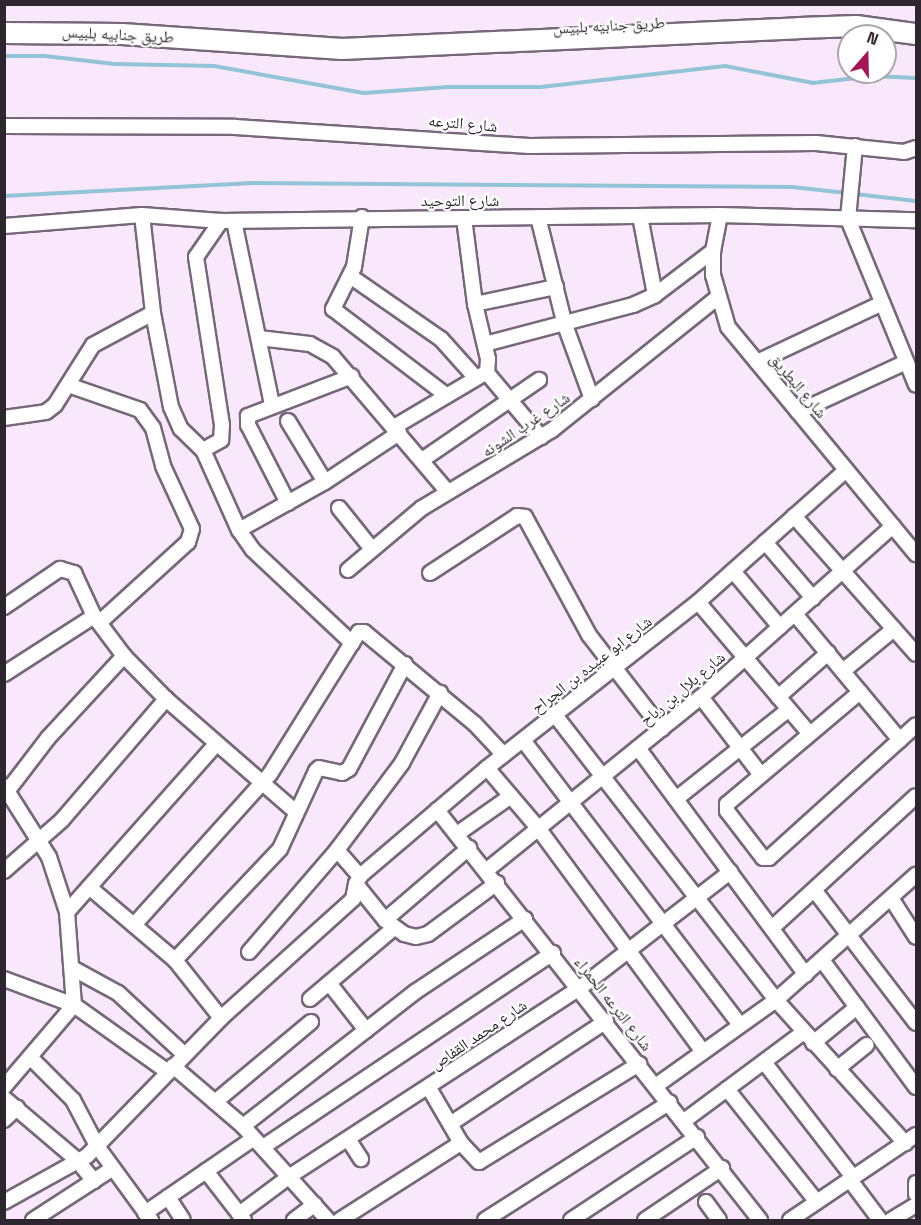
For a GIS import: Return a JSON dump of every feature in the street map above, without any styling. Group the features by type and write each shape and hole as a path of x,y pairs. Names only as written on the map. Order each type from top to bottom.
{"main road":[{"name":"طريق جنابيه بلبيس","path":"302,46 342,40 762,18 881,16 916,22"},
{"name":"طريق جنابيه بلبيس","path":"4,33 122,34 342,49 845,27 916,34"}],"street":[{"name":"شارع الترعه","path":"4,126 251,128 529,146 792,143 855,146 904,152 916,148"},
{"path":"855,146 847,213 880,304 916,385"},
{"name":"شارع التوحيد","path":"4,226 142,215 228,221 362,217 464,218 847,213 916,220"},
{"path":"142,215 153,313 171,407 181,429 203,450 238,530 253,550 352,643"},
{"name":"شارع البطريق","path":"720,215 713,250 717,298 728,327 916,554"},
{"path":"640,216 654,295"},
{"path":"362,217 350,276 333,309 446,395"},
{"path":"538,217 565,325 591,399"},
{"path":"464,218 475,304 485,344 481,375"},
{"path":"228,221 259,338 272,405"},
{"path":"203,450 222,435 196,257 228,221"},
{"path":"485,344 612,312 654,295 713,250"},
{"path":"350,276 441,339 509,400 541,437"},
{"path":"475,304 556,287"},
{"name":"شارع غرب الشونه","path":"348,570 447,491 541,437 717,298"},
{"path":"757,362 880,304"},
{"path":"4,418 46,412 68,385 93,345 153,313"},
{"path":"259,338 310,344 333,357 352,376 447,491"},
{"path":"798,412 906,362"},
{"path":"238,530 326,482 446,395 481,375"},
{"path":"288,503 247,422 249,413 352,376"},
{"path":"422,460 539,380"},
{"path":"4,674 97,619 188,542 192,528 163,466 153,428 140,410 130,403 68,385"},
{"path":"288,421 326,482"},
{"name":"شارع ابو عبيده بن الجراح","path":"358,880 487,768 698,602 846,470"},
{"path":"339,507 372,549"},
{"path":"430,573 517,516 525,517 589,635 662,729"},
{"path":"794,516 916,654"},
{"name":"شارع بلال بن رباح","path":"487,870 701,697 893,526"},
{"path":"765,542 813,598"},
{"path":"4,607 60,569 68,568 74,573 97,619 124,656 166,699 296,812"},
{"path":"733,571 780,627"},
{"path":"698,602 810,734"},
{"path":"795,614 900,740"},
{"path":"843,671 894,629"},
{"path":"134,925 263,781 352,643 363,631 440,693 504,755"},
{"path":"778,697 828,653"},
{"path":"4,1087 74,1005 68,912 40,840 7,788 78,704 124,656"},
{"path":"174,960 280,849 296,812 320,768 342,773 349,769 405,664"},
{"path":"861,692 727,804 728,813 761,857 769,858 916,725"},
{"path":"249,952 338,849 402,763 440,693"},
{"path":"701,697 760,776"},
{"path":"4,871 40,840 85,795 166,699"},
{"path":"676,799 789,709"},
{"path":"555,715 776,1000 837,1069 911,1139 790,1221"},
{"path":"523,740 740,1025"},
{"path":"68,912 216,744"},
{"path":"638,748 806,975"},
{"path":"487,768 538,828 703,1052"},
{"path":"457,834 511,796"},
{"path":"772,928 916,796"},
{"name":"شارع الترعه الحمراء","path":"437,810 722,1168 756,1219"},
{"path":"310,999 469,848"},
{"path":"338,849 389,924 410,936 428,934 497,883"},
{"name":"شارع محمد القفاص","path":"242,1217 290,1176 429,1088 580,987 730,872"},
{"path":"657,1086 776,1000 916,875"},
{"path":"4,1202 97,1146 221,1018 353,899 358,880"},
{"path":"89,886 174,960 221,1018"},
{"path":"815,891 916,1023"},
{"path":"891,898 916,937"},
{"path":"243,1126 366,1030 525,919"},
{"path":"30,1057 73,1100 97,1146 148,1217 168,1197 206,1171 259,1143 553,953"},
{"path":"822,960 916,1087"},
{"path":"72,968 118,993 185,1054"},
{"path":"4,979 74,1005 215,1102 243,1126 328,1221"},
{"path":"329,983 366,1030"},
{"path":"813,1042 857,1007"},
{"path":"450,1124 606,1021"},
{"path":"215,1102 311,1022"},
{"path":"684,1120 804,1032"},
{"path":"837,1069 867,1045"},
{"path":"764,1062 852,1179 880,1221"},
{"path":"429,1088 461,1143 479,1162 639,1064"},
{"path":"727,1089 817,1202"},
{"path":"4,1098 77,1160 93,1181"},
{"path":"485,1221 670,1102"},
{"path":"4,1120 17,1108"},
{"path":"571,1221 697,1137"},
{"path":"348,1139 361,1159"},
{"path":"340,1221 461,1143"},
{"path":"33,1221 113,1168"},
{"path":"645,1221 722,1168"},
{"path":"206,1171 242,1217"},
{"path":"916,1183 916,1194"},
{"path":"168,1197 183,1221"},
{"path":"706,1202 718,1221"},
{"path":"294,1221 315,1204"},
{"path":"891,1221 916,1205"}],"waterway":[{"path":"4,56 45,56 115,64 214,66 364,93 448,87 541,87 725,66 813,83 874,76 916,78"},
{"path":"4,196 253,183 792,187 847,193"},
{"path":"855,194 916,201"}]}
